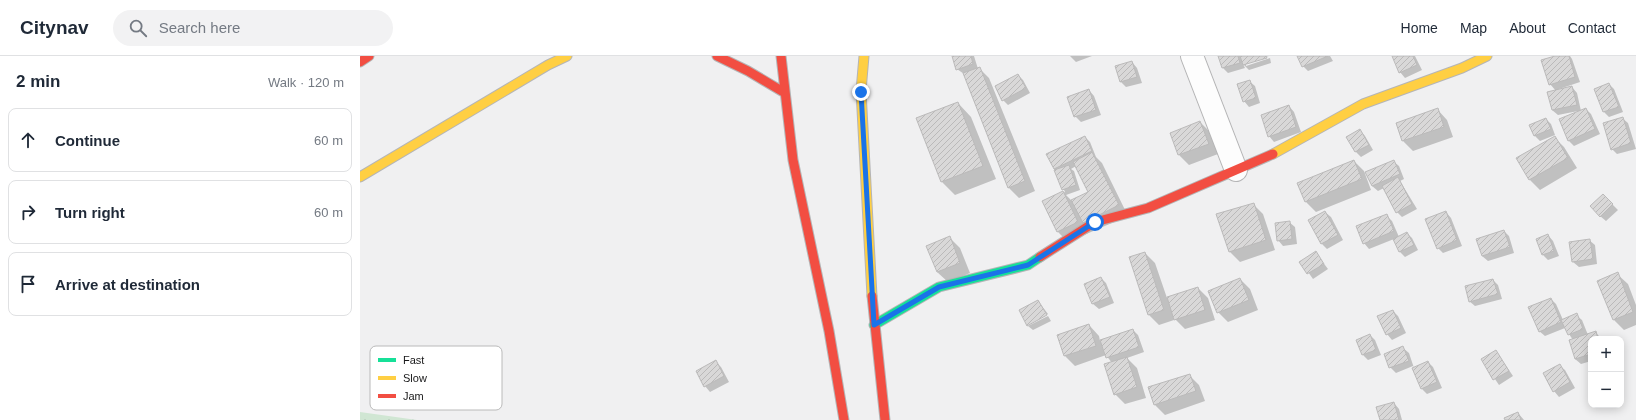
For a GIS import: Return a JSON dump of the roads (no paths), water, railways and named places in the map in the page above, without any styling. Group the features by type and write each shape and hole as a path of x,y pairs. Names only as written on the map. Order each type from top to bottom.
{"street":[{"path":"360,62 369,56"},
{"path":"360,177 548,65 567,56"},
{"path":"717,56 748,71 785,94"},
{"path":"781,56 793,160 830,330 844,420"},
{"path":"864,56 861,92 874,325 885,420"},
{"path":"1192,56 1236,170"},
{"path":"874,325 939,287 1028,265 1095,222 1148,208 1280,150 1363,104 1462,68 1487,56"}]}
